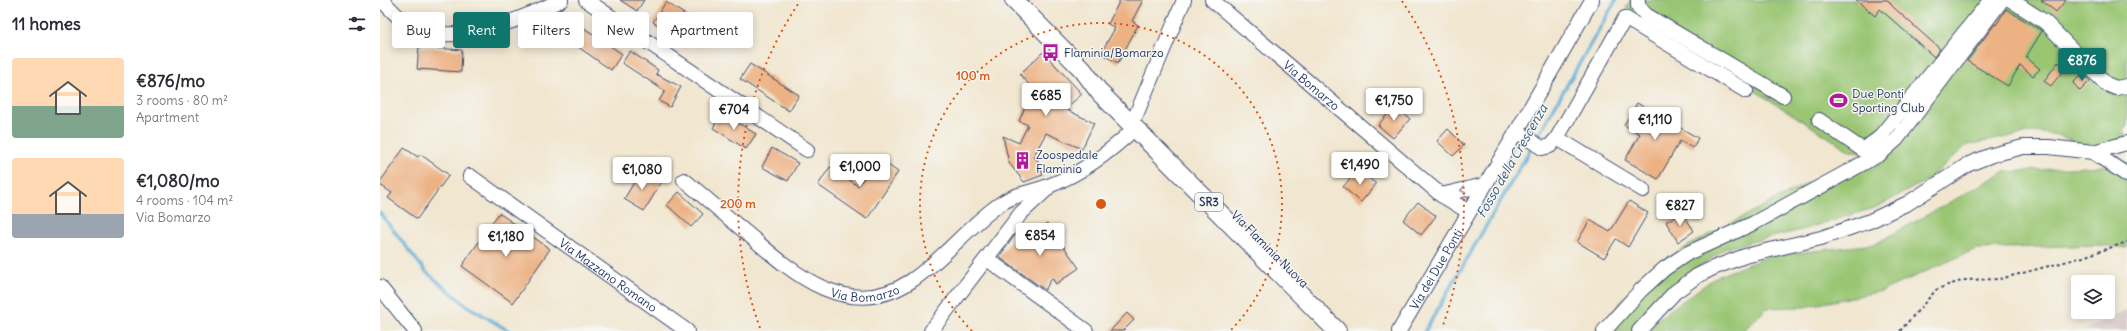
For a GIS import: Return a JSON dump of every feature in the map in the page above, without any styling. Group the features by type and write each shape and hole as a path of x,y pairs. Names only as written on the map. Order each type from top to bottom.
{"main road":[{"name":"Via Flaminia Nuova","path":"1014,0 1083,70 1099,80 1136,121 1337,331"},
{"name":"Via Flaminia Nuova","path":"1136,121 1352,331"}],"street":[{"path":"382,0 398,17 415,28 435,33 451,34 490,27 561,0"},
{"path":"586,0 807,150"},
{"name":"Via Bomarzo","path":"684,180 767,251 807,281 840,294 867,297 887,293 911,281 1005,200 1018,194 1050,186 1074,175 1098,160 1136,121 1184,0"},
{"name":"Via Bomarzo","path":"1212,0 1441,195 1469,212"},
{"name":"Via dei Due Ponti","path":"1399,331 1484,185 1522,135 1592,0"},
{"path":"1638,0 1638,6 1646,15 1783,96"},
{"path":"1819,120 1863,150 1879,138 1990,0"},
{"path":"1604,331 1641,290 1664,269 1688,253 1754,223 1880,154 1897,139 2002,0"},
{"path":"2011,0 2045,22 2106,84 2116,88 2127,86"},
{"path":"1522,135 1542,148 1550,146 1557,138 1625,18 1746,91"},
{"path":"1557,138 1643,190"},
{"path":"1639,331 1675,292 1697,276 1713,268 1744,256 1820,238 1870,221 1908,203 1970,164 1992,155 2023,147 2049,147 2093,152 2127,143"},
{"path":"2093,152 2127,175"},
{"name":"Via Mazzano Romano","path":"470,176 687,331"},
{"path":"1441,195 1484,185"},
{"name":"Via Bomarzo","path":"931,331 1021,213 1050,186"},
{"path":"987,259 1086,331"},
{"path":"380,287 415,331"}],"path":[{"path":"1900,331 1936,290 1948,285 1965,280 2000,279 2083,257 2127,242"}],"shaded area":[{"path":"2127,310 2127,331 2083,331 2108,319 2115,319 2115,316"}],"green space":[{"name":"Due Ponti Sporting Club","path":"1630,0 1991,0 1864,152 1850,151 1626,9"},
{"path":"1997,0 2127,0 2127,125 2123,130 2127,138 2093,149 2058,135 2033,132 1967,145 1929,179 1877,207 1801,230 1726,248 1664,292 1631,331 1595,331 1633,288 1658,264 1693,243 1875,148 1896,129"},
{"path":"2127,162 2127,248 2098,245 1976,249 1882,291 1804,307 1767,308 1743,331 1645,331 1652,323 1716,277 1769,256 1875,244 2004,172 2118,165"}],"building":[{"path":"620,0 644,0 637,11"},
{"path":"1120,0 1143,0 1132,21 1138,25 1118,63 1101,53 1115,28 1108,24"},
{"path":"1856,0 1888,0 1893,7 1940,49 1934,57 1880,9 1875,16"},
{"path":"2041,0 2066,0 2056,12"},
{"path":"666,2 681,12 660,12"},
{"path":"2006,9 2042,31 2026,57 2040,69 2033,76 2020,65 2008,86 1967,61 1995,24 1996,25"},
{"path":"657,16 657,25 653,22"},
{"path":"584,28 592,33 592,48 613,48 622,54 611,70 580,48 584,48"},
{"path":"419,48 462,50 461,72 417,69"},
{"path":"630,51 658,70 656,74 681,87 670,107 659,101 665,91 622,63"},
{"path":"1043,52 1082,94 1065,109 1094,123 1082,149 1046,133 1033,157 1037,159 1043,175 1024,182 1009,163 1003,136 1019,143 1028,125 1019,121 1033,89 1020,74"},
{"path":"2058,62 2065,68 2051,86 2044,81"},
{"path":"750,64 799,95 789,111 740,79"},
{"path":"2083,73 2090,81 2080,91 2073,83"},
{"path":"1637,103 1698,138 1693,148 1680,141 1658,179 1625,160 1640,134 1624,125"},
{"path":"1395,106 1410,119 1393,138 1378,125"},
{"path":"722,113 756,134 746,149 713,128"},
{"path":"1448,129 1464,145 1453,156 1437,141"},
{"path":"404,148 418,157 420,154 449,175 417,219 388,198 392,193 380,185 380,182"},
{"path":"772,148 798,163 788,181 762,167"},
{"path":"878,158 898,172 867,219 818,185 830,167 858,186"},
{"path":"1358,169 1376,184 1361,202 1343,187"},
{"path":"641,171 661,183 644,211 624,199"},
{"path":"679,192 703,214 691,227 667,205"},
{"path":"1629,201 1648,213 1628,247 1616,239 1604,258 1577,242 1590,220 1610,232"},
{"path":"1418,202 1436,216 1421,235 1403,220"},
{"path":"1682,212 1694,231 1678,242 1666,222"},
{"path":"499,213 550,249 513,303 462,266"},
{"path":"1047,223 1079,268 1056,284 1052,278 1045,290 999,257 1015,235 1023,241"},
{"path":"1127,313 1134,320 1123,331 1110,331"}],"waterway":[{"name":"Fosso della Crescenza","path":"1536,139 1616,0"},
{"name":"Fosso della Crescenza","path":"1425,331 1533,145"},
{"path":"380,213 426,272 466,305 509,331"}],"place":[{"name":"Flaminia/Bomarzo","path":"1051,52"},
{"name":"Due Ponti Sporting Club","path":"1839,100"},
{"name":"Zoospedale Flaminio","path":"1023,161"}]}
